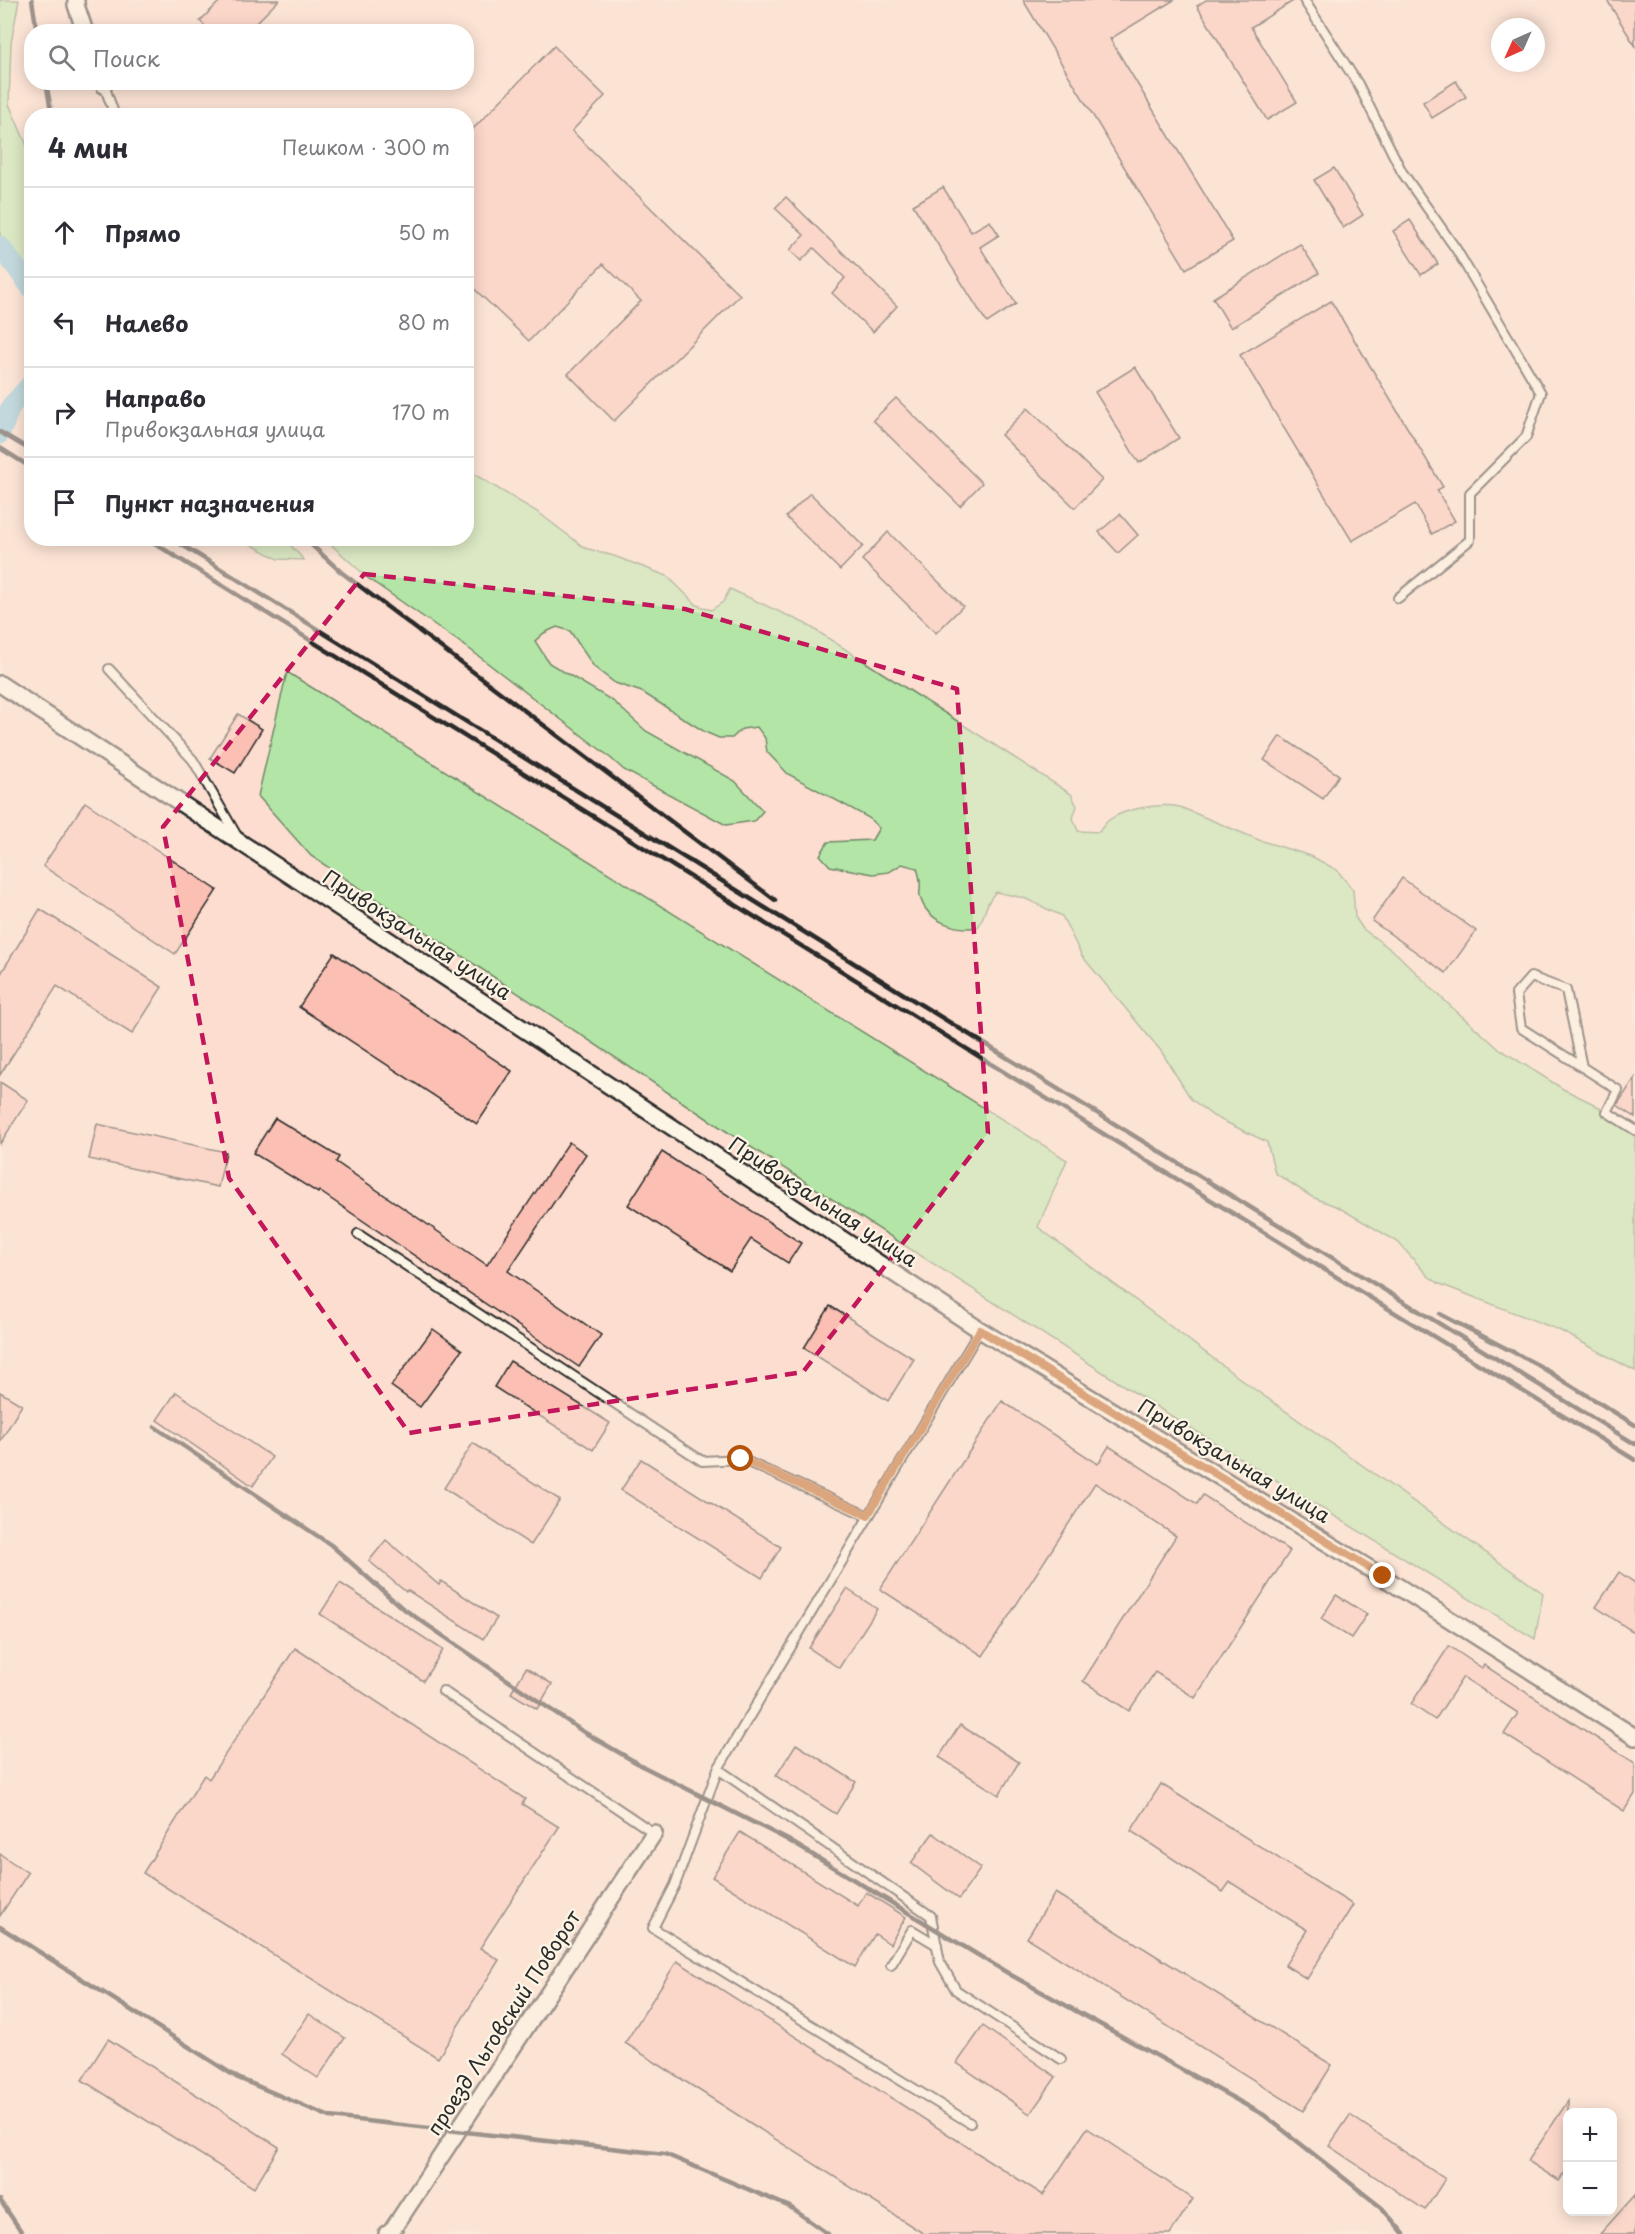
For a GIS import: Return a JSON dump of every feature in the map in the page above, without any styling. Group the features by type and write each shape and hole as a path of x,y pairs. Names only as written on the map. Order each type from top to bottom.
{"street":[{"path":"76,0 82,24"},
{"name":"Привокзальная улица","path":"0,684 980,1330 1383,1576 1635,1737"},
{"name":"проезд Льговский Поворот","path":"387,2234 391,2232 654,1833"}],"lane":[{"path":"1304,0 1358,84 1402,172 1456,249 1541,393 1526,437 1470,493 1470,540 1398,598"},
{"path":"106,90 112,108"},
{"path":"109,669 193,760 242,844"},
{"path":"1582,1067 1566,990 1531,977 1516,994 1521,1028 1582,1067 1618,1090 1607,1112 1635,1130"},
{"path":"358,1234 702,1461 741,1459 868,1515"},
{"path":"970,2123 653,1928 675,1885 718,1769 980,1330"},
{"path":"443,1691 654,1833"},
{"path":"718,1769 931,1916 940,1962 956,1990 1061,2059"},
{"path":"891,1965 912,1930 937,1945"}],"highlighted area":[{"path":"364,574 685,609 957,689 988,1133 803,1372 409,1433 229,1178 163,827"}],"shaded area":[{"path":"0,0 1635,0 1635,2234 0,2234"}],"green space":[{"path":"0,0 19,0 11,43 9,104 24,139 24,279 0,246"},
{"path":"474,474 539,513 585,548 614,556 667,576 697,605 711,610 723,602 730,589 806,624 1071,794 1077,806 1073,818 1078,831 1099,832 1109,820 1124,812 1153,806 1180,807 1259,840 1311,856 1337,870 1353,890 1355,917 1363,929 1397,954 1498,1048 1563,1089 1592,1103 1635,1129 1635,1371 1559,1330 1440,1284 1428,1276 1398,1242 1338,1207 1312,1197 1275,1173 1267,1142 1213,1116 1191,1099 1161,1051 1082,956 1062,916 1024,898 996,892 989,901 978,927 951,926 935,918 923,905 917,868 902,864 889,872 873,874 830,866 820,855 828,842 872,840 879,828 869,818 788,774 767,752 765,738 757,727 742,729 732,738 719,738 705,732 642,692 615,683 594,667 570,631 557,627 544,633 535,641 549,663 613,701 646,731 735,781 763,811 754,821 726,825 624,770 468,648 369,579 333,546 474,546"},
{"path":"254,546 291,546 304,560 278,559"},
{"path":"287,672 1067,1160 1038,1227 1250,1386 1543,1593 1535,1639 1168,1414 729,1133 311,856 258,796"}],"building":[{"path":"221,0 279,0 255,24 203,24 200,21"},
{"path":"1023,0 1174,0 1110,39 1233,241 1186,269"},
{"path":"1206,0 1295,0 1251,27 1297,102 1267,120 1197,6"},
{"path":"1607,0 1635,0 1635,46"},
{"path":"554,46 605,96 572,131 740,295 614,421 568,374 641,301 603,264 529,341 474,289 474,128"},
{"path":"1456,81 1466,97 1432,118 1423,102"},
{"path":"1334,168 1363,215 1343,228 1314,180"},
{"path":"943,187 971,232 990,221 999,235 980,247 1016,304 987,323 913,205"},
{"path":"786,197 897,306 873,332 832,293 845,278 814,248 801,261 790,250 804,235 775,208"},
{"path":"1410,220 1438,264 1421,275 1393,231"},
{"path":"1300,244 1319,273 1231,328 1213,298"},
{"path":"1331,301 1443,487 1437,490 1455,521 1432,534 1415,504 1352,541 1240,355"},
{"path":"1135,367 1179,438 1139,463 1095,392"},
{"path":"896,398 982,483 960,506 873,420"},
{"path":"1028,408 1102,480 1075,508 1001,435"},
{"path":"810,493 863,546 840,570 786,517"},
{"path":"1120,514 1138,535 1118,553 1099,532"},
{"path":"888,532 963,606 936,633 862,560"},
{"path":"238,714 262,729 235,773 210,758"},
{"path":"1280,736 1339,775 1323,799 1264,760"},
{"path":"85,802 217,890 175,954 43,866"},
{"path":"1402,878 1476,931 1446,973 1372,921"},
{"path":"40,909 162,987 132,1034 57,986 0,1075 0,975"},
{"path":"334,953 512,1071 477,1124 299,1007"},
{"path":"1635,1078 1635,1117 1617,1105"},
{"path":"0,1082 28,1100 0,1144"},
{"path":"275,1118 339,1157 336,1162 487,1265 569,1142 586,1154 508,1271 601,1335 579,1367 319,1191 318,1193 253,1153"},
{"path":"97,1124 226,1152 218,1187 89,1159"},
{"path":"662,1152 801,1243 788,1263 751,1239 730,1271 628,1205"},
{"path":"830,1306 914,1359 888,1401 804,1348"},
{"path":"433,1329 462,1350 420,1407 391,1386"},
{"path":"510,1361 610,1423 593,1450 494,1387"},
{"path":"0,1392 22,1405 0,1442"},
{"path":"176,1392 272,1457 253,1486 157,1420"},
{"path":"1002,1401 1098,1464 1109,1446 1197,1504 1203,1495 1290,1551 1195,1698 1155,1672 1129,1711 1083,1681 1176,1536 1095,1483 983,1656 880,1589"},
{"path":"473,1443 560,1500 531,1545 444,1488"},
{"path":"641,1459 781,1547 762,1578 621,1490"},
{"path":"386,1540 439,1585 441,1581 497,1618 483,1639 407,1590 406,1592 369,1561"},
{"path":"1619,1572 1635,1583 1635,1633 1596,1607"},
{"path":"340,1583 443,1650 423,1681 320,1614"},
{"path":"847,1589 877,1609 839,1668 809,1648"},
{"path":"1336,1595 1367,1614 1351,1638 1321,1619"},
{"path":"1449,1646 1482,1668 1484,1665 1635,1763 1635,1794 1624,1811 1504,1734 1518,1713 1463,1677 1435,1720 1411,1704"},
{"path":"295,1648 525,1799 522,1804 559,1827 480,1948 499,1960 438,2058 143,1873 204,1775 209,1779"},
{"path":"526,1668 552,1684 537,1709 511,1693"},
{"path":"960,1725 1019,1762 999,1795 939,1757"},
{"path":"796,1744 856,1782 836,1814 776,1776"},
{"path":"1161,1784 1353,1905 1307,1979 1285,1965 1307,1930 1230,1882 1223,1892 1131,1831"},
{"path":"740,1832 858,1906 866,1892 906,1917 890,1944 875,1934 855,1967 712,1877"},
{"path":"933,1833 981,1868 959,1899 911,1863"},
{"path":"0,1854 28,1873 0,1916"},
{"path":"1055,1893 1332,2065 1303,2111 1027,1938"},
{"path":"677,1961 1043,2195 1087,2128 1193,2199 1170,2234 924,2234 625,2043"},
{"path":"309,2014 345,2038 318,2078 282,2054"},
{"path":"983,2026 1056,2077 1030,2114 957,2063"},
{"path":"108,2039 279,2147 254,2188 82,2080"},
{"path":"1563,2108 1563,2175 1559,2181 1528,2161"},
{"path":"1350,2115 1445,2179 1425,2210 1329,2146"},
{"path":"1635,2195 1635,2234 1600,2234"}],"waterway":[{"path":"0,246 24,278"},
{"path":"0,434 11,406 24,392"}],"railway":[{"path":"32,0 36,24"},
{"path":"47,90 51,108"},
{"path":"0,432 24,446"},
{"path":"0,448 24,463"},
{"path":"159,546 1118,1143 1635,1460"},
{"path":"184,546 910,998 1635,1444"},
{"path":"313,546 341,572 775,900"},
{"path":"1440,1314 1538,1365 1635,1425"},
{"path":"155,1427 331,1545 401,1607 582,1731 644,1767 788,1840 1011,1975 1264,2115 1382,2208 1404,2234"},
{"path":"0,1927 238,2078 330,2117 665,2154 790,2207 828,2234"},
{"path":"0,2200 23,2234"}],"route":[{"path":"741,1459 868,1515 980,1330 1383,1576"}]}
